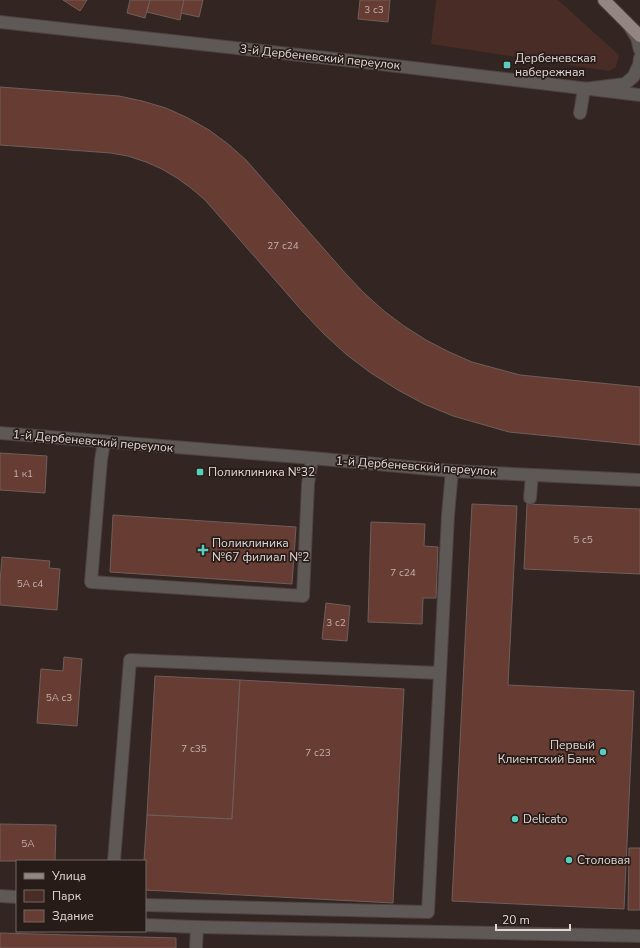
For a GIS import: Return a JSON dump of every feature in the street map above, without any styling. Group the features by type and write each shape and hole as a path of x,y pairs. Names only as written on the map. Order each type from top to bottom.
{"main road":[{"path":"604,0 640,36"}],"street":[{"name":"3-й Дербеневский переулок","path":"0,22 364,62 640,95"},
{"path":"627,23 637,38 640,50"},
{"path":"580,113 584,89 625,84 634,76 639,65 640,58"},
{"name":"1-й Дербеневский переулок","path":"0,433 312,458 452,471 640,480"},
{"path":"104,442 101,460 91,582 303,596 308,484 312,458"},
{"path":"146,905 428,912 448,515 452,471"},
{"path":"530,498 532,475"},
{"path":"114,860 130,660 440,672"},
{"path":"0,896 16,896"},
{"path":"146,925 640,936"},
{"path":"196,948 197,927"}],"green space":[{"path":"436,0 558,0 619,55 616,67 609,71 431,44"}],"building":[{"path":"63,0 87,0 80,11"},
{"path":"130,0 150,0 145,18 127,13"},
{"path":"150,0 184,0 180,20 147,12"},
{"path":"184,0 203,0 199,17 181,13"},
{"path":"360,0 390,0 388,22 358,19"},
{"path":"0,87 119,96 166,108 188,118 209,130 246,160 364,293 384,311 426,340 472,362 520,375 640,387 640,445 509,432 453,416 424,404 398,390 371,373 347,355 324,334 205,200 177,178 162,169 128,156 111,153 0,145"},
{"path":"0,453 47,456 45,493 0,490"},
{"path":"472,504 517,506 508,685 634,691 624,909 452,901"},
{"path":"527,504 640,509 640,574 524,569"},
{"name":"Поликлиника №67 филиал №2","path":"113,515 296,527 292,584 110,572"},
{"path":"371,522 425,524 424,546 438,547 436,598 423,598 422,624 368,622"},
{"path":"2,557 50,561 49,568 60,569 57,610 0,605"},
{"path":"326,603 350,606 347,641 322,639"},
{"path":"64,657 82,659 77,726 37,723 41,669 63,671"},
{"path":"155,676 240,680 232,819 147,815"},
{"path":"240,680 404,689 393,903 146,890 146,860 144,860 147,815 232,819"},
{"path":"0,824 56,825 55,860 0,861"},
{"path":"629,848 640,848 640,910 628,910"},
{"path":"0,933 176,938 176,948 0,948"}],"place":[{"name":"Дербеневская набережная","path":"507,65"},
{"name":"Поликлиника №32","path":"200,472"},
{"name":"Поликлиника №67 филиал №2","path":"203,550"},
{"name":"Первый Клиентский Банк","path":"603,752"},
{"name":"Delicato","path":"515,819"},
{"name":"Столовая","path":"569,860"}]}
